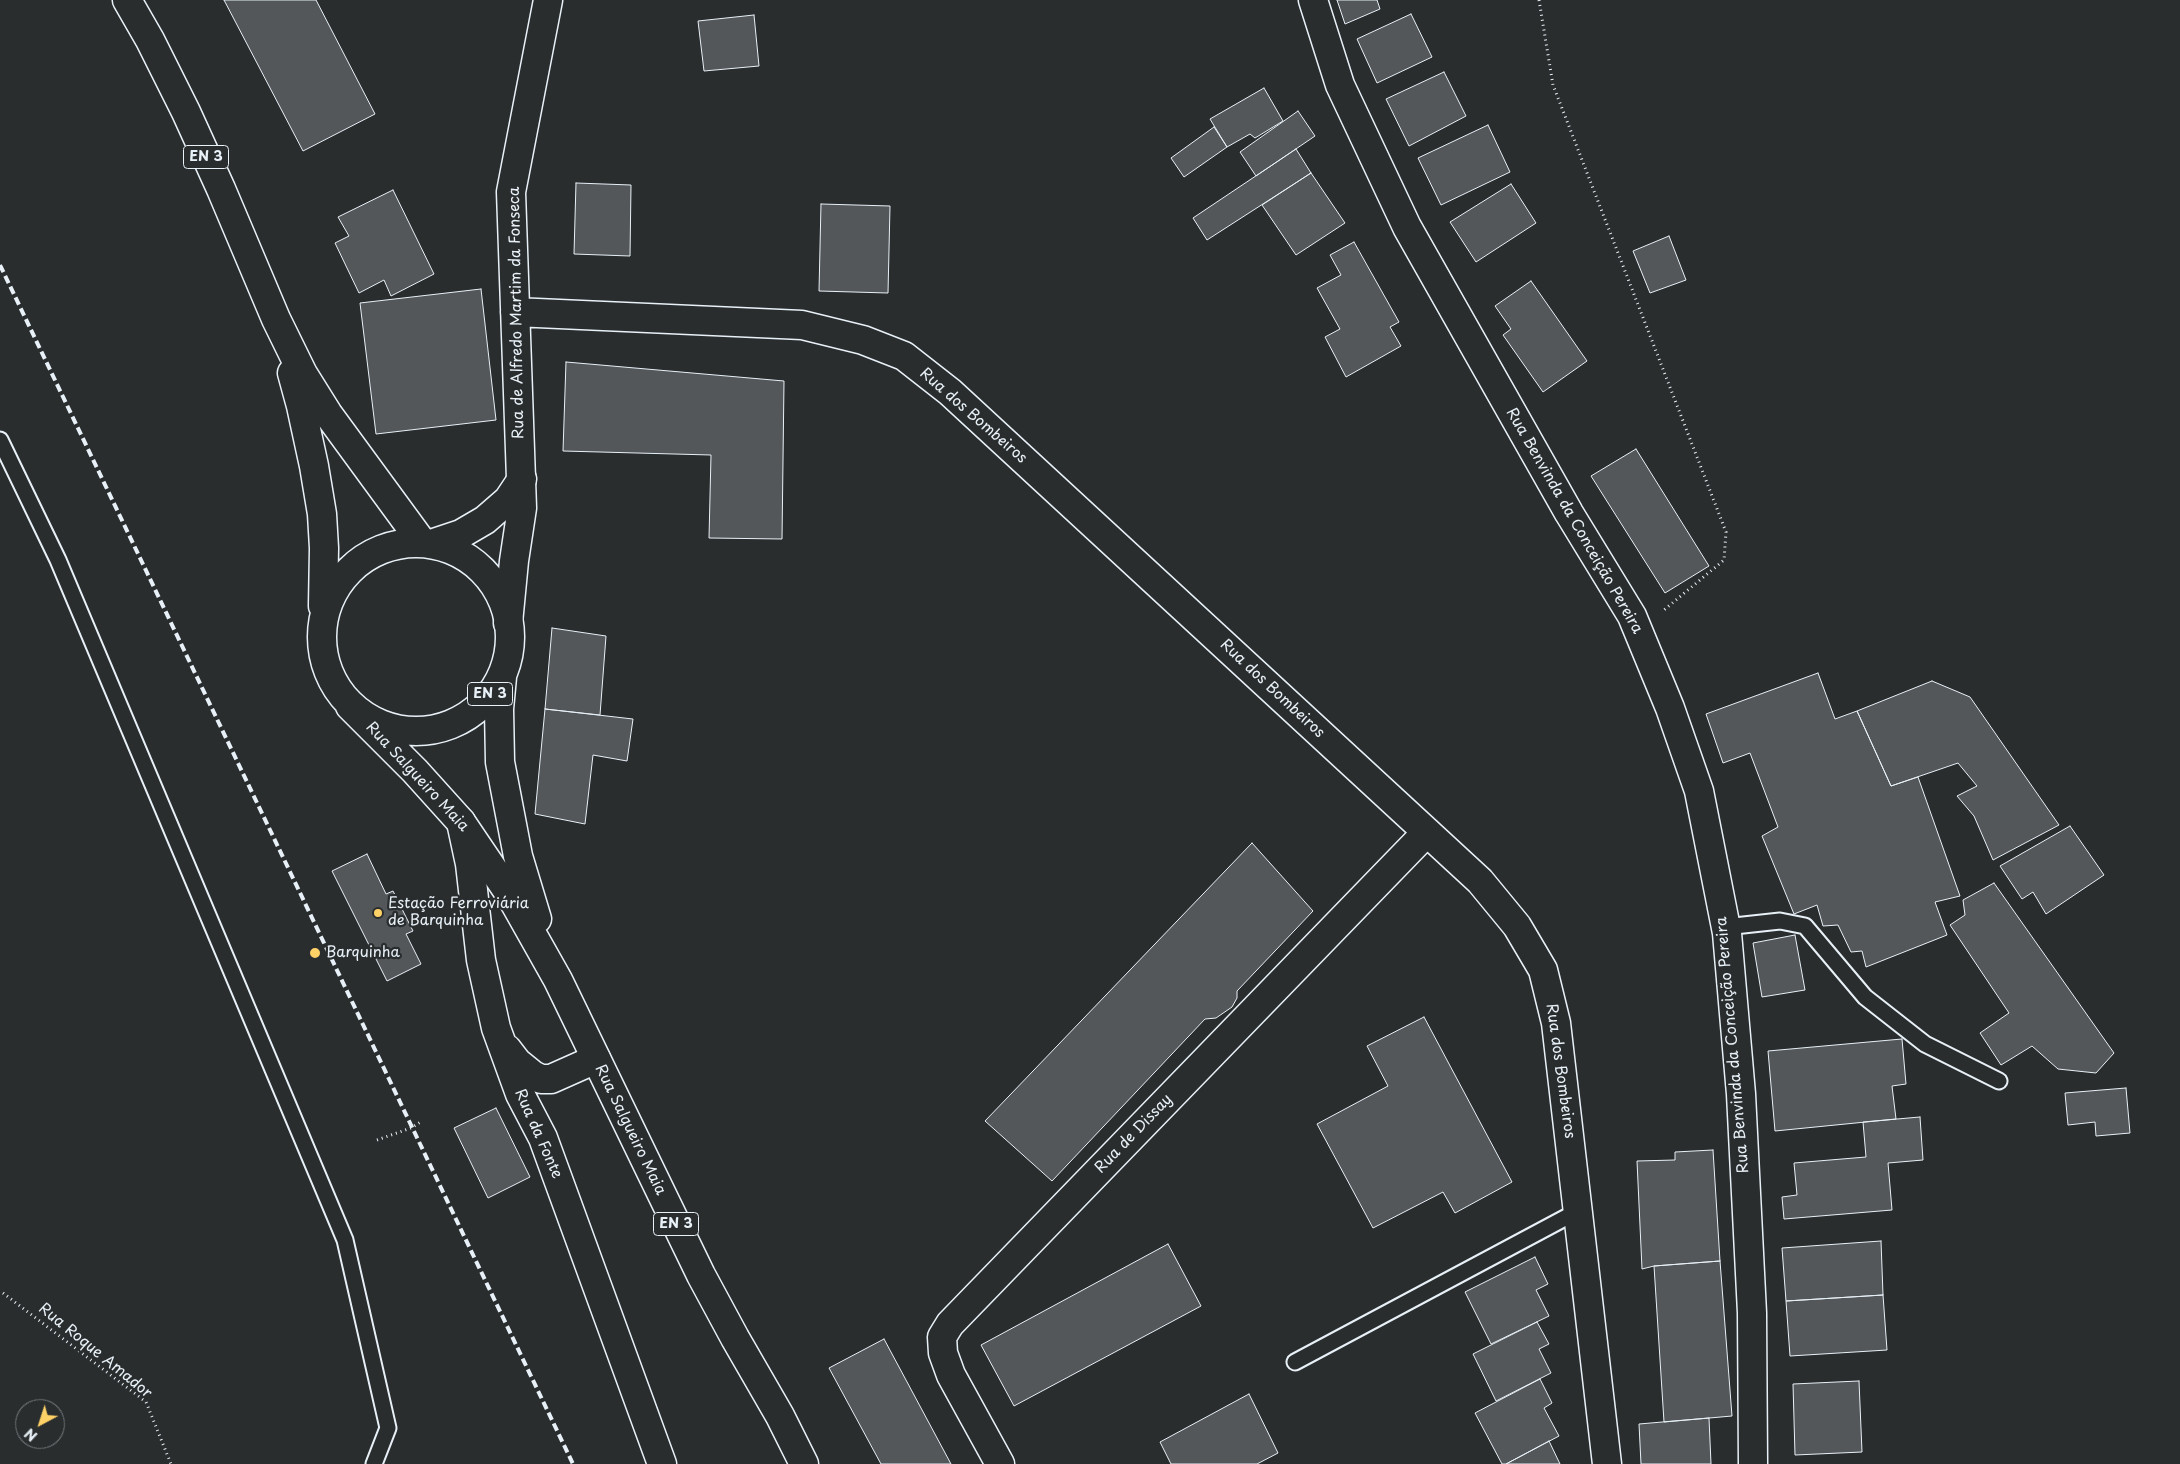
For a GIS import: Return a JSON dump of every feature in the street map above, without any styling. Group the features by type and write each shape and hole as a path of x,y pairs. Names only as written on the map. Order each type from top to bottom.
{"street":[{"name":"EN 3","path":"127,0 150,40 186,112 276,319 303,374 328,414 427,542"},
{"name":"Rua de Alfredo Martim da Fonseca","path":"508,623 512,570 522,508 511,192 548,0"},
{"name":"Rua Benvinda da Conceição Pereira","path":"1313,0 1340,85 1407,227 1569,513 1632,616 1670,708 1699,791 1725,927 1741,1094 1752,1313 1753,1464"},
{"name":"Rua dos Bombeiros","path":"515,312 802,325 862,340 904,356 950,392 1480,881 1517,926 1543,970 1556,1023 1607,1464"},
{"name":"EN 3","path":"276,319 301,406 322,514 324,556 321,642 325,663 333,682 350,706 369,719 394,729 416,732 434,731 464,718 480,706 497,686 507,667 511,642 508,623 499,592 480,566 454,549 427,542 400,543 365,558 341,579 327,603 322,623"},
{"path":"427,542 461,534 485,520 508,500 522,479"},
{"name":"Rua Salgueiro Maia","path":"502,676 498,732 500,762 510,820 527,889 558,980"},
{"name":"Rua Salgueiro Maia","path":"350,706 415,771 461,822 509,893 558,980 701,1275 780,1416 804,1464"},
{"name":"Rua da Fonte","path":"461,822 470,864 481,960 496,1028 520,1094 544,1138 662,1464"},
{"name":"Rua de Dissay","path":"1000,1464 951,1375 942,1353 942,1337 950,1324 1427,832"},
{"path":"496,1028 502,1042 517,1062 541,1079 551,1079 596,1059"},
{"path":"544,1138 544,1099 551,1079"}],"lane":[{"path":"0,440 58,560 345,1240 388,1428 374,1464"},
{"path":"1725,927 1780,921 1805,926 1865,997 1925,1044 1999,1081"},
{"path":"1295,1362 1578,1211"}],"path":[{"path":"1539,0 1553,85 1726,532 1724,560 1638,630"},
{"path":"377,1140 412,1128 422,1121"},
{"name":"Rua Roque Amador","path":"3,1293 146,1402 171,1464"}],"building":[{"path":"224,0 316,0 375,114 303,151"},
{"path":"1337,0 1377,0 1380,9 1345,24"},
{"path":"1411,14 1432,57 1377,83 1357,39"},
{"path":"754,15 759,66 704,71 698,21"},
{"path":"1444,72 1466,116 1409,146 1386,99"},
{"path":"1264,88 1283,121 1255,138 1250,134 1227,147 1210,119"},
{"path":"1298,111 1315,136 1256,176 1240,152"},
{"path":"1488,125 1510,172 1441,205 1418,158"},
{"path":"1214,127 1227,147 1184,177 1171,158"},
{"path":"1296,149 1311,173 1207,240 1193,218"},
{"path":"1311,173 1345,223 1296,255 1262,205"},
{"path":"576,183 631,185 630,256 574,254"},
{"path":"1511,184 1536,223 1476,262 1450,222"},
{"path":"393,190 434,274 391,296 384,280 359,293 335,243 349,236 338,217"},
{"path":"821,204 890,206 888,293 819,291"},
{"path":"1669,236 1686,280 1650,293 1633,251"},
{"path":"1354,242 1399,322 1390,327 1401,346 1346,377 1325,337 1340,329 1317,288 1341,275 1330,255"},
{"path":"1531,281 1587,361 1543,392 1503,335 1511,329 1495,306"},
{"path":"481,289 496,420 376,434 360,303"},
{"path":"566,362 784,381 782,539 709,538 711,455 563,451"},
{"path":"1636,449 1709,566 1665,593 1591,476"},
{"path":"552,628 606,636 600,715 545,709"},
{"path":"1818,673 1835,719 1857,711 1891,786 1918,777 1960,896 1935,902 1947,935 1866,967 1862,951 1851,952 1838,925 1823,926 1817,905 1794,914 1762,836 1778,827 1750,753 1723,763 1706,714"},
{"path":"1932,681 1970,697 2059,825 1993,860 1974,816 1957,796 1977,786 1958,763 1891,786 1857,711"},
{"path":"545,709 633,719 627,761 593,755 585,824 535,814"},
{"path":"2070,826 2104,875 2046,914 2033,892 2022,899 2000,866"},
{"path":"1252,843 1313,911 1237,991 1237,998 1232,1007 1216,1018 1205,1019 1052,1181 985,1121"},
{"name":"Estação Ferroviária de Barquinha","path":"367,854 386,894 393,891 413,931 406,934 421,964 387,981 332,871"},
{"path":"1994,883 2114,1053 2096,1073 2058,1069 2032,1046 2001,1065 1980,1033 2009,1013 1950,925 1965,915 1963,900"},
{"path":"1795,935 1805,990 1762,997 1753,943"},
{"path":"1424,1017 1512,1182 1455,1213 1443,1192 1373,1228 1317,1124 1388,1086 1367,1046"},
{"path":"1902,1039 1906,1084 1892,1086 1896,1119 1775,1131 1768,1051"},
{"path":"2126,1088 2130,1133 2096,1136 2095,1122 2068,1125 2065,1093"},
{"path":"496,1108 530,1177 488,1198 454,1128"},
{"path":"1920,1117 1923,1160 1888,1163 1892,1210 1784,1219 1782,1197 1797,1195 1794,1163 1866,1157 1863,1122"},
{"path":"1713,1150 1720,1261 1654,1266 1642,1269 1637,1161 1675,1160 1675,1152"},
{"path":"1881,1241 1883,1295 1786,1301 1782,1248"},
{"path":"1168,1244 1201,1306 1014,1406 981,1345"},
{"path":"1535,1257 1548,1284 1536,1290 1549,1316 1491,1344 1465,1292"},
{"path":"1720,1261 1732,1416 1664,1422 1654,1266"},
{"path":"1883,1295 1887,1350 1790,1356 1786,1301"},
{"path":"1537,1322 1549,1344 1539,1349 1551,1373 1496,1401 1473,1354"},
{"path":"884,1339 951,1464 881,1464 829,1368"},
{"path":"1540,1379 1552,1403 1544,1408 1559,1436 1506,1464 1502,1464 1475,1413"},
{"path":"1859,1381 1862,1452 1795,1455 1793,1384"},
{"path":"1249,1394 1278,1453 1257,1464 1171,1464 1160,1442"},
{"path":"1709,1418 1711,1464 1641,1464 1639,1424"},
{"path":"1549,1441 1560,1464 1506,1464"}],"railway":[{"path":"0,265 573,1464"}],"place":[{"name":"Estação Ferroviária de Barquinha","path":"378,913"},
{"name":"Barquinha","path":"315,953"}]}
